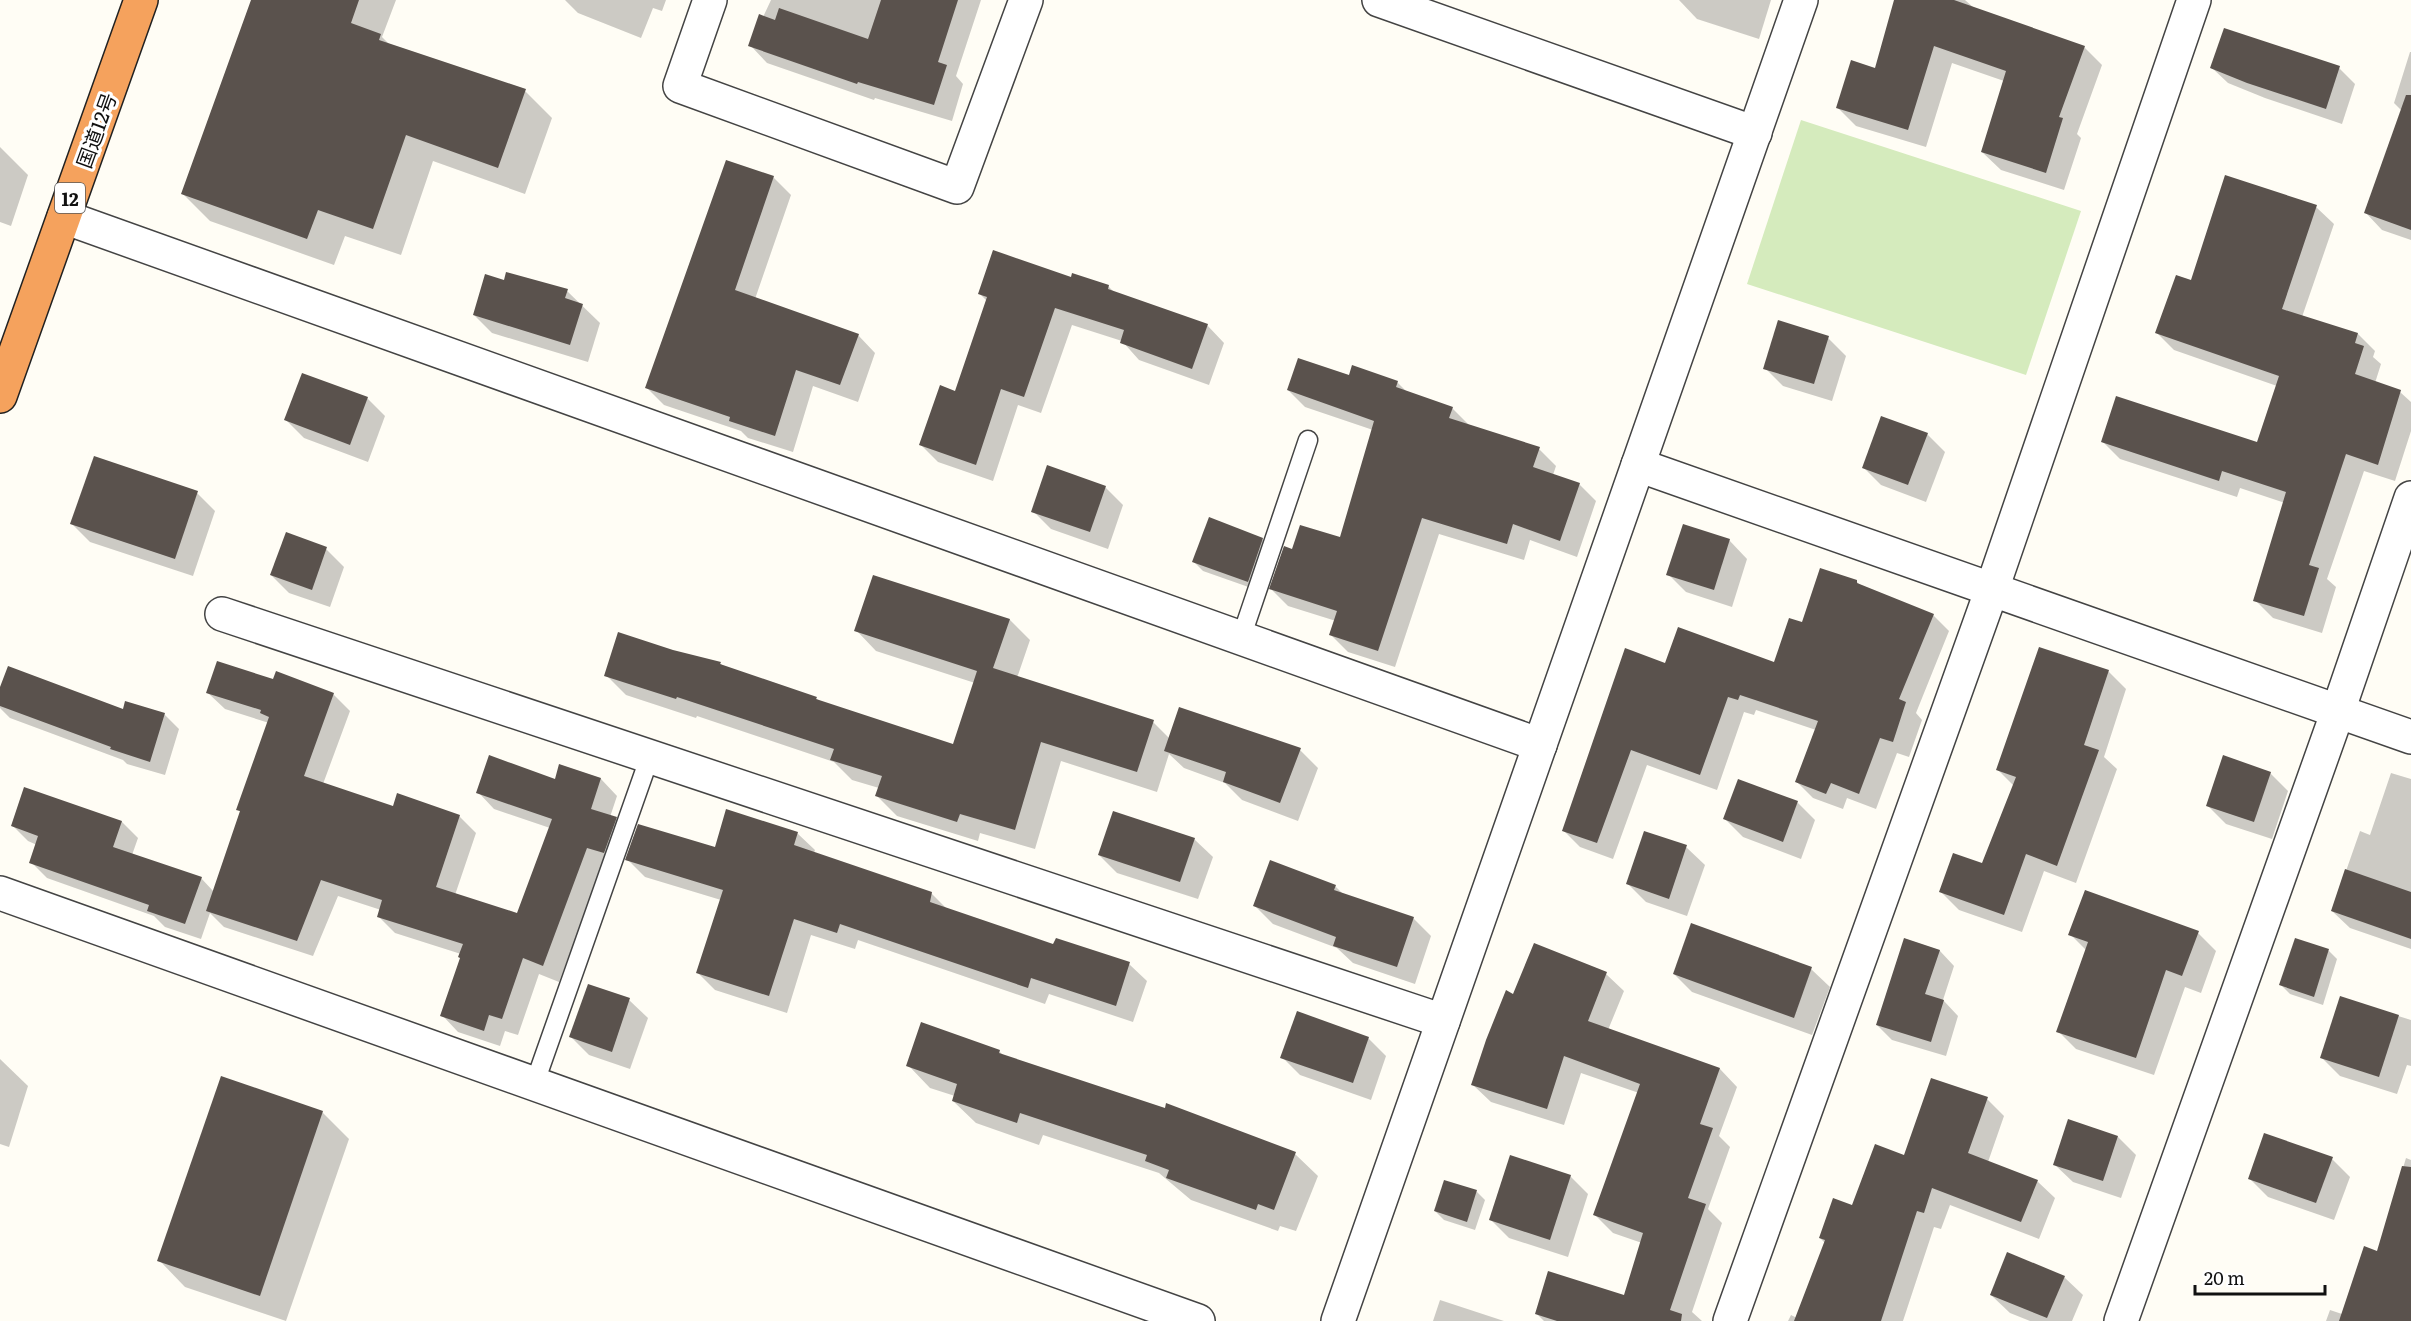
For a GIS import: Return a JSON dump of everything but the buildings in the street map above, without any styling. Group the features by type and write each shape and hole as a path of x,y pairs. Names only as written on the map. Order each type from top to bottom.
{"highway":[{"name":"国道12号","path":"0,396 141,0"}],"street":[{"path":"710,0 680,86 957,187 1026,0"},
{"path":"1379,0 1755,133"},
{"path":"1338,1321 1802,0"},
{"path":"1730,1321 1992,589 2194,0"},
{"path":"64,217 1540,745"},
{"path":"1638,465 2411,736"},
{"path":"2121,1321 2338,711 2411,498"},
{"path":"222,614 1443,1021"},
{"path":"0,893 534,1085 1145,1313 1198,1321"}],"lane":[{"path":"1241,638 1308,440"},
{"path":"534,1085 650,756"}],"green space":[{"path":"1801,120 2081,211 2026,375 1747,284"}]}
